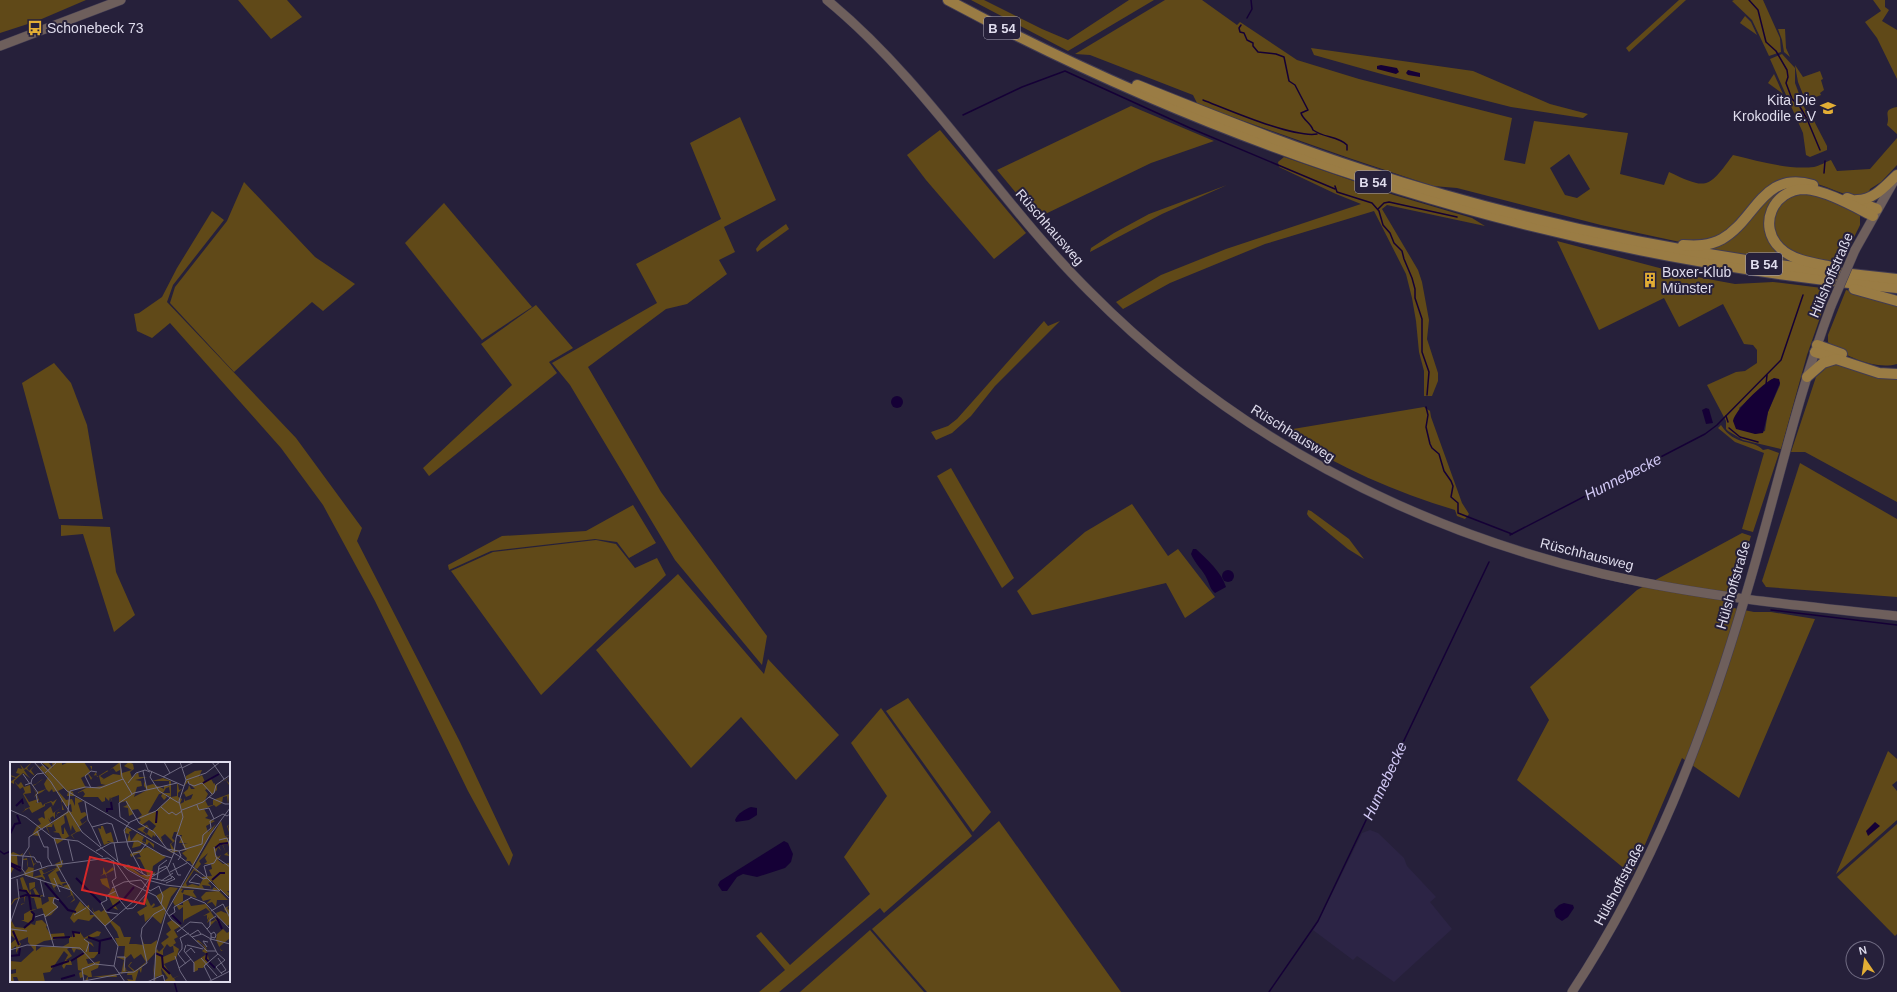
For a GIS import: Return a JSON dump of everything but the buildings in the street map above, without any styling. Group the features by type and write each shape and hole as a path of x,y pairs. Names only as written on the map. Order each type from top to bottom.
{"highway":[{"name":"B 54","path":"948,0 1205,122 1342,172 1418,196 1516,223 1593,241 1693,261 1784,275 1897,288"},
{"name":"B 54","path":"958,0 1064,56 1255,132 1364,171 1477,204 1631,241 1772,265 1897,278"},
{"path":"1851,200 1862,200 1871,197 1897,176"},
{"path":"1631,241 1693,246 1717,241 1734,230 1766,193 1776,187 1799,182 1812,185 1851,200 1875,213"},
{"path":"1875,213 1817,192 1800,190 1788,193 1777,201 1771,210 1769,227 1776,244 1793,256 1820,265 1881,273 1897,278"},
{"path":"1784,275 1807,283 1862,291 1897,301"},
{"path":"1816,348 1836,359 1878,373 1897,374"},
{"path":"1816,348 1872,366 1887,368 1897,366"},
{"path":"1807,377 1823,363 1836,359"}],"main road":[{"path":"0,46 121,0"},
{"name":"Rüschhausweg","path":"827,0 867,36 906,77 1032,228 1089,291 1168,363 1201,389 1262,432 1359,487 1417,514 1492,543 1604,574 1745,599 1897,616"},
{"name":"Hülshoffstraße","path":"1572,992 1625,905 1668,816 1708,714 1745,599 1807,377 1831,306 1856,250 1875,213 1897,176"}],"shaded area":[{"path":"0,0 86,0 37,21 0,33"},
{"path":"238,0 287,0 302,17 271,39"},
{"path":"971,0 984,0 1042,29 1068,40 1129,0 1154,0 1068,51"},
{"path":"1165,0 1202,0 1237,25 1240,22 1297,60 1359,79 1512,118 1504,160 1525,164 1534,121 1628,133 1620,174 1664,185 1669,172 1692,182 1706,183 1718,175 1733,155 1794,167 1814,167 1831,160 1837,171 1870,169 1897,138 1897,165 1881,182 1870,189 1868,194 1861,196 1848,195 1815,183 1798,180 1744,212 1730,228 1722,234 1705,241 1680,242 1601,225 1457,188 1433,186 1198,105 1193,95 1090,55 1075,54","holes":["1569,154 1590,189 1577,198 1565,195 1550,168"]},
{"path":"1679,0 1686,0 1629,52 1626,48"},
{"path":"1763,0 1780,38 1781,52 1769,56 1752,20 1732,1"},
{"path":"1873,0 1885,0 1885,7 1889,10 1882,21 1897,30 1897,79 1877,38 1865,22 1881,11"},
{"path":"1745,16 1751,22 1757,35 1740,23"},
{"path":"1778,29 1785,29 1786,48 1790,57 1784,52"},
{"path":"1311,48 1473,71 1550,104 1588,114 1583,118 1511,107 1385,75 1314,55"},
{"path":"1782,54 1795,68 1795,83 1804,107 1813,119 1827,146 1827,150 1810,157 1806,155 1803,133 1770,59"},
{"path":"1381,65 1397,68 1399,72 1396,74 1377,69 1377,66"},
{"path":"1795,65 1803,77 1820,71 1823,79 1821,80 1824,90 1820,93 1821,95 1816,97 1808,107 1798,82"},
{"path":"1408,70 1420,73 1420,77 1408,75 1406,73"},
{"path":"1774,74 1783,94 1768,83"},
{"path":"1131,106 1214,141 1151,163 1037,218 997,170"},
{"path":"1897,107 1897,134 1887,125 1888,111"},
{"path":"740,117 776,200 724,227 735,252 719,260 727,274 687,304 666,309 588,367 661,492 767,636 762,665 675,560 570,385 552,363 657,303 636,264 721,219 690,143"},
{"path":"940,130 1026,233 994,259 926,180 907,155"},
{"path":"1284,157 1394,195 1472,218 1485,226 1387,205 1382,209 1418,270 1422,282 1429,320 1427,339 1438,373 1438,381 1432,396 1424,396 1424,371 1419,352 1412,298 1406,274 1374,211 1265,244 1170,283 1123,309 1116,302 1161,275 1226,249 1361,204 1279,167 1278,162"},
{"path":"244,182 315,257 355,284 323,311 312,302 234,372 170,303 175,287 227,221"},
{"path":"1227,185 1162,214 1090,252 1091,248 1114,233 1149,214"},
{"path":"1793,185 1782,193 1768,236 1816,266 1700,248 1709,247 1768,195"},
{"path":"1797,193 1818,195 1860,215 1860,225 1840,266 1810,260 1782,246 1772,225 1779,204"},
{"path":"444,203 532,307 482,340 405,243"},
{"path":"212,211 224,220 173,285 167,302 296,438 362,528 357,541 460,742 513,855 509,866 468,791 375,601 323,505 281,448 170,323 152,338 137,331 134,314 139,313 162,297 177,268"},
{"path":"786,224 789,229 757,252 756,249 761,242"},
{"path":"1557,241 1686,275 1735,284 1773,282 1830,289 1807,355 1781,449 1743,440 1728,431 1726,429 1726,421 1707,385 1736,372 1745,371 1757,363 1757,350 1753,345 1744,344 1723,304 1679,327 1664,298 1599,330","holes":["1772,379 1780,383 1768,412 1765,431 1755,434 1739,408"]},
{"path":"1846,290 1897,304 1897,364 1871,364 1838,350 1831,346 1828,342 1828,335"},
{"path":"536,305 573,348 549,362 557,373 429,476 423,468 512,385 481,344"},
{"path":"1044,321 1048,326 1060,321 995,386 971,416 952,433 936,440 931,432 948,426 957,419"},
{"path":"54,363 71,383 87,425 103,519 59,519 22,383"},
{"path":"1834,363 1897,378 1897,502 1805,452 1791,452 1816,377 1827,365"},
{"path":"1774,378 1779,379 1780,383 1768,412 1763,433 1755,434 1736,429 1733,421 1739,410 1757,391"},
{"path":"897,396 901,398 903,402 901,406 897,408 893,406 891,402 893,398"},
{"path":"1424,407 1430,411 1462,503 1469,514 1465,519 1457,516 1455,510 1368,478 1326,457 1286,434 1287,430"},
{"path":"1706,408 1709,409 1713,423 1706,424 1702,410"},
{"path":"1721,425 1726,432 1738,440 1755,445 1763,450 1768,449 1779,453 1753,532 1742,529 1764,453 1735,442 1718,428"},
{"path":"1800,463 1897,519 1897,597 1766,587 1762,581"},
{"path":"951,468 1014,578 1002,588 937,476"},
{"path":"1132,504 1168,556 1178,549 1215,597 1185,618 1166,583 1032,615 1017,591 1085,532"},
{"path":"633,505 656,543 629,558 617,542 595,539 491,551 449,570 448,565 502,536 586,531"},
{"path":"1308,510 1349,539 1364,559 1348,549 1309,517 1307,514"},
{"path":"61,525 110,527 116,572 135,615 114,632 83,534 61,536"},
{"path":"1742,533 1751,536 1729,607 1754,612 1771,612 1815,619 1739,798 1682,758 1632,875 1517,780 1549,720 1530,687 1637,590"},
{"path":"596,540 616,544 635,568 657,558 666,575 541,695 451,571 493,552"},
{"path":"1193,549 1196,549 1214,566 1226,587 1215,593 1213,591 1191,554"},
{"path":"1226,570 1230,570 1234,576 1230,582 1226,582 1222,578 1222,574"},
{"path":"678,574 764,674 768,659 839,735 796,780 741,717 691,768 596,650"},
{"path":"908,698 991,812 973,832 886,711"},
{"path":"881,708 972,836 884,913 880,908 779,992 759,992 785,970 756,936 761,932 790,965 870,894 844,857 887,796 851,743"},
{"path":"1888,751 1897,759 1897,781 1892,785 1897,791 1897,820 1836,874"},
{"path":"751,807 757,808 757,815 749,820 736,822 735,820 740,813"},
{"path":"999,821 1121,992 927,992 872,929"},
{"path":"1875,822 1880,826 1868,836 1866,831"},
{"path":"1897,824 1897,934 1895,936 1837,877"},
{"path":"1370,830 1378,833 1404,858 1407,866 1436,897 1430,902 1452,929 1394,982 1357,956 1353,960 1313,930 1362,833"},
{"path":"784,841 788,843 793,854 791,862 785,868 757,877 743,874 737,877 727,891 722,891 718,885 720,881"},
{"path":"1564,903 1573,905 1574,908 1568,917 1562,921 1556,917 1554,910 1559,905"},
{"path":"870,930 924,992 800,992"}],"waterway":[{"path":"1247,18 1252,9 1251,0"},
{"name":"Hunnebecke","path":"1749,0 1758,10 1766,42 1776,51 1787,70 1788,77 1786,83 1792,99 1800,107 1807,119 1820,150"},
{"path":"1241,25 1239,28 1240,32 1244,33 1247,40 1253,43 1253,46 1258,52 1276,54 1284,57 1289,81 1295,85 1308,110 1301,113 1303,118 1311,125 1313,130 1317,133 1343,142 1347,145 1347,150"},
{"path":"963,115 1022,87 1065,71 1190,128 1335,189"},
{"path":"1203,100 1277,128 1306,134 1317,134"},
{"name":"Hunnebecke","path":"1824,173 1825,161"},
{"path":"1335,186 1337,192 1372,203 1379,211 1383,225 1390,233 1394,243 1402,251 1412,278 1415,289 1415,298 1422,319 1422,352 1429,372 1427,395"},
{"path":"1378,209 1384,203 1389,202 1457,217"},
{"name":"Hunnebecke","path":"1510,535 1705,434 1717,425 1781,360 1803,295"},
{"name":"Hunnebecke","path":"1766,385 1767,375"},
{"path":"1426,407 1428,415 1426,427 1430,444 1439,454 1444,471 1451,481 1453,486 1451,497 1458,503 1458,513 1512,534"},
{"name":"Hunnebecke","path":"1726,416 1728,422"},
{"path":"1729,428 1740,437 1758,442"},
{"name":"Hunnebecke","path":"1269,992 1318,921 1489,562"},
{"path":"1771,610 1897,625"},
{"path":"0,851 4,854 10,851"},
{"path":"174,982 177,992"}],"place":[{"name":"Schonebeck 73","path":"35,28"},
{"name":"Kita Die Krokodile e.V","path":"1828,108"},
{"name":"Boxer-Klub Münster","path":"1650,280"}]}
